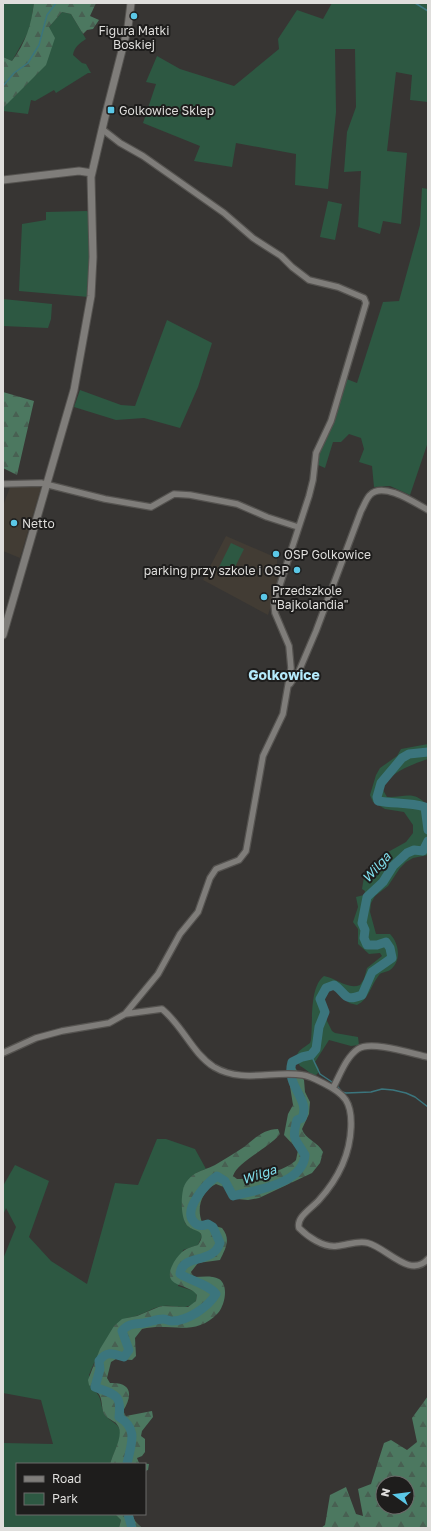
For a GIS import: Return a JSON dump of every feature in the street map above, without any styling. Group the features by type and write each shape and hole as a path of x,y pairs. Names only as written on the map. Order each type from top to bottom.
{"street":[{"path":"3,635 74,390 88,318 93,257 92,173 128,27 131,3"},
{"path":"3,1053 36,1038 62,1031 108,1024 125,1014 158,974 180,934 198,912 213,873 216,869 238,860 246,851 263,756 283,714 289,686 291,668 289,646 276,613 274,603 291,555 313,480 316,453 331,421 366,303 364,298 338,287 309,280 292,268 281,256 253,238 224,213 102,129"},
{"path":"3,180 79,170 92,173"},
{"path":"3,484 47,484 105,499 151,507 174,494 190,494 237,504 267,517 298,527"},
{"path":"289,686 299,671 316,631 361,511 371,494 379,490 390,490 428,510"},
{"path":"125,1014 162,1009 172,1017 200,1056 214,1067 228,1074 240,1077 302,1075 333,1088 347,1100 350,1107 350,1143 339,1171 330,1187 300,1220 299,1228 327,1246 336,1246 354,1242 367,1242 381,1248 407,1265 416,1266 423,1264 428,1259"},
{"path":"333,1088 348,1060 359,1048 365,1046 392,1049 428,1057"}],"shaded area":[{"path":"33,485 41,488 20,558 3,551 3,506 10,487"},
{"path":"226,536 277,558 277,565 283,569 268,615 203,580"}],"green space":[{"path":"3,3 34,3 30,29 12,61 3,57"},
{"path":"34,3 96,3 90,16 99,20 93,29 87,30 83,34 71,14 62,12 49,27 55,38 46,65 3,108 3,57 12,61 21,47 29,26"},
{"path":"332,3 428,3 428,102 410,100 412,75 396,72 387,151 407,153 401,224 383,221 380,234 358,227 361,171 344,172 347,132 356,107 355,49 335,49 336,112 328,189 295,185 296,154 236,143 232,167 194,161 200,146 143,123 156,84 146,82 157,56 180,69 234,86 279,49 278,39 297,10 323,19"},
{"path":"62,12 71,14 86,39 76,47 73,55 82,63 86,64 91,73 88,73 56,93 54,90 35,101 31,100 28,114 3,111 3,108 49,27"},
{"path":"422,188 428,189 428,442 410,495 390,486 374,487 372,466 359,462 364,449 361,438 349,434 341,442 333,442 325,468 316,464 317,453 344,378 357,383 383,302 399,301 420,225"},
{"path":"328,201 342,204 335,240 320,237"},
{"path":"87,211 90,214 92,250 89,297 19,291 22,224 46,220 46,212"},
{"path":"3,299 52,304 51,319 48,328 3,326"},
{"path":"167,320 212,343 198,387 180,428 144,418 116,420 74,407 80,390 121,405 135,406"},
{"path":"3,392 34,401 17,475 3,468"},
{"path":"231,543 244,549 230,577 217,571"},
{"path":"428,744 428,759 395,774 385,784 383,790 387,797 413,796 423,801 428,806 423,822 428,826 428,855 413,858 406,862 388,886 375,896 371,903 370,912 376,934 390,934 397,947 398,957 394,966 390,970 379,975 367,996 357,1005 349,1003 335,987 331,988 323,1002 327,1013 327,1021 332,1031 335,1033 358,1037 359,1045 351,1046 329,1040 315,1062 319,1069 315,1076 300,1066 297,1054 310,1043 311,1040 313,1006 316,988 319,981 324,976 346,985 360,985 364,979 367,968 382,956 380,953 369,954 358,944 358,929 353,922 358,907 356,897 364,895 365,891 362,889 364,877 377,871 382,865 388,852 406,842 413,833 413,825 404,812 385,809 373,802 370,795 376,775 380,768 397,756 401,749"},
{"path":"293,1065 304,1080 305,1092 310,1102 309,1114 302,1129 323,1152 320,1163 312,1173 259,1198 248,1200 237,1199 226,1188 216,1184 207,1190 200,1205 200,1217 202,1222 222,1228 225,1232 227,1244 220,1260 198,1263 191,1272 194,1277 213,1277 222,1282 225,1290 223,1305 218,1313 209,1321 200,1325 182,1328 152,1327 142,1329 135,1338 136,1356 132,1360 116,1359 111,1362 107,1378 110,1383 123,1385 128,1391 128,1400 123,1411 126,1416 152,1411 153,1417 142,1431 141,1436 145,1439 145,1452 142,1456 137,1458 139,1463 110,1463 119,1439 120,1430 117,1424 107,1418 104,1414 100,1395 89,1385 88,1380 100,1349 114,1326 122,1319 137,1316 161,1306 188,1307 196,1301 197,1295 193,1291 176,1284 170,1277 170,1271 179,1255 190,1247 198,1245 202,1236 201,1233 186,1224 183,1217 182,1194 184,1186 189,1178 230,1156 252,1140 273,1129 278,1129 280,1134 241,1165 233,1176 237,1179 260,1176 285,1168 296,1160 298,1150 284,1135 288,1114 293,1105 289,1080"},
{"path":"157,1139 166,1139 195,1149 206,1169 196,1173 182,1200 185,1223 189,1227 199,1231 202,1236 198,1245 183,1250 178,1286 194,1291 197,1295 196,1301 184,1307 158,1307 127,1318 94,1363 89,1375 92,1389 100,1398 104,1413 119,1428 121,1435 110,1463 16,1463 16,1515 116,1515 121,1520 119,1528 3,1528 3,1443 53,1444 41,1400 3,1393 3,1259 16,1227 6,1208 3,1215 3,1186 15,1165 49,1181 29,1237 51,1261 87,1284 115,1183 138,1185"},
{"path":"428,1396 428,1528 321,1528 325,1525 330,1495 346,1487 356,1514 363,1516 358,1489 371,1484 384,1443 391,1440 407,1450 417,1442 412,1418"},
{"path":"146,1464 149,1464 148,1470 146,1471"},
{"path":"116,1515 132,1515 135,1521 142,1528 119,1528 121,1520"}],"waterway":[{"path":"3,86 14,73 28,63 39,45 47,15 56,3"},
{"path":"415,3 428,11"},
{"name":"Wilga","path":"428,752 409,754 402,758 381,783 377,797 378,801 413,804 425,807 428,830"},
{"name":"Wilga","path":"127,1463 132,1444 131,1432 129,1427 119,1417 120,1409 118,1399 112,1394 95,1387 100,1369 99,1361 108,1354 124,1357 129,1350 122,1331 132,1324 161,1319 172,1321 184,1319 203,1308 216,1294 204,1285 180,1274 186,1263 211,1254 216,1250 220,1243 213,1227 208,1224 202,1226 197,1225 191,1217 193,1204 208,1184 217,1176 225,1181 233,1196 277,1184 296,1173 302,1165 305,1155 295,1139 294,1132 297,1120 302,1118 304,1111 301,1099 292,1079 292,1062 302,1057 311,1055 316,1049 319,1027 325,1012 320,999 326,988 334,985 345,996 351,998 362,995 372,972 392,958 390,948 386,942 377,945 367,945 364,938 365,930 362,923 367,897 383,882 393,866 407,853 414,850 423,851 428,841"},
{"path":"311,1055 320,1074 332,1082"},
{"path":"337,1086 342,1092 346,1093 371,1092 382,1089 393,1090 415,1097 428,1107"},
{"name":"Wilga","path":"128,1515 132,1528"}],"place":[{"name":"Figura Matki Boskiej","path":"134,16"},
{"name":"Golkowice Sklep","path":"111,110"},
{"name":"Netto","path":"14,523"},
{"name":"OSP Golkowice","path":"276,554"},
{"name":"parking przy szkole i OSP","path":"297,570"},
{"name":"Przedszkole \"Bajkolandia\"","path":"264,597"}],"district":[{"name":"Golkowice","path":"284,674"}]}
